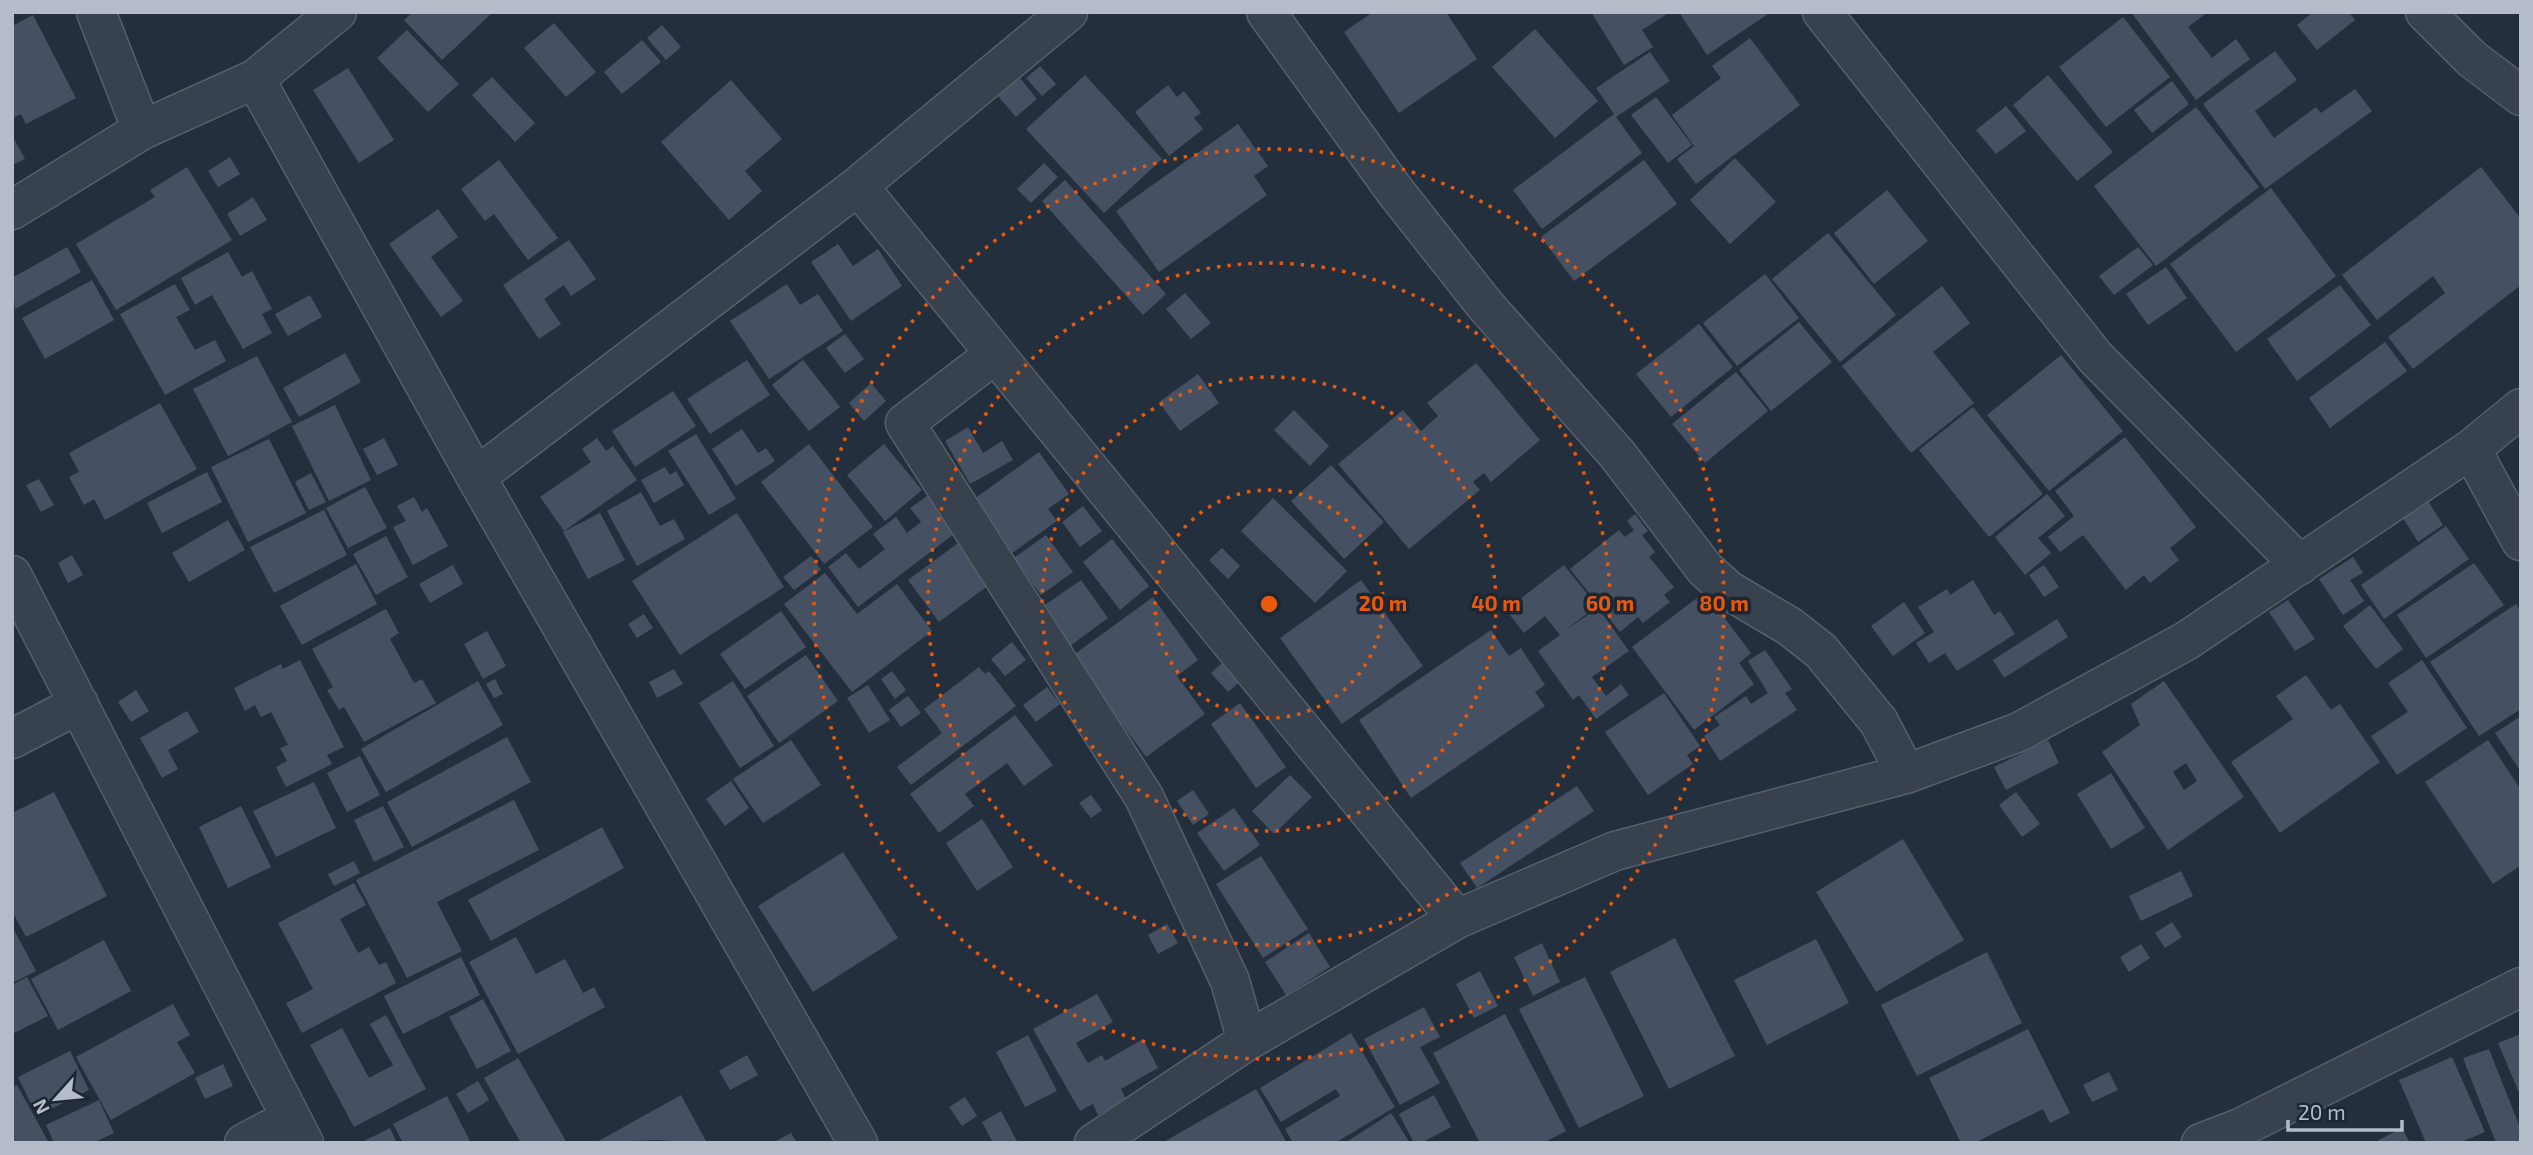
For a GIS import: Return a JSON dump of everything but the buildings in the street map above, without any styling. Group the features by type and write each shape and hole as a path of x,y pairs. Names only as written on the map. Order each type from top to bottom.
{"street":[{"path":"96,12 142,130"},
{"path":"12,210 142,130 255,79 337,12"},
{"path":"476,477 858,186 1068,12"},
{"path":"1266,12 1395,191 1485,304 1617,454 1705,569 1728,590 1789,626 1821,651 1879,722 1906,774"},
{"path":"1822,12 2095,357 2300,565"},
{"path":"2425,12 2472,59 2521,96"},
{"path":"255,79 476,477 858,1143"},
{"path":"858,186 1457,919"},
{"path":"995,354 905,423 1144,797 1230,981 1247,1041"},
{"path":"1094,1143 1247,1041 1457,919 1615,851 1906,774 2019,732 2186,641 2472,450 2521,408"},
{"path":"2472,450 2521,541"},
{"path":"12,575 298,1131 244,1143"},
{"path":"12,739 79,704"},
{"path":"2201,1143 2240,1128 2521,987"}]}
